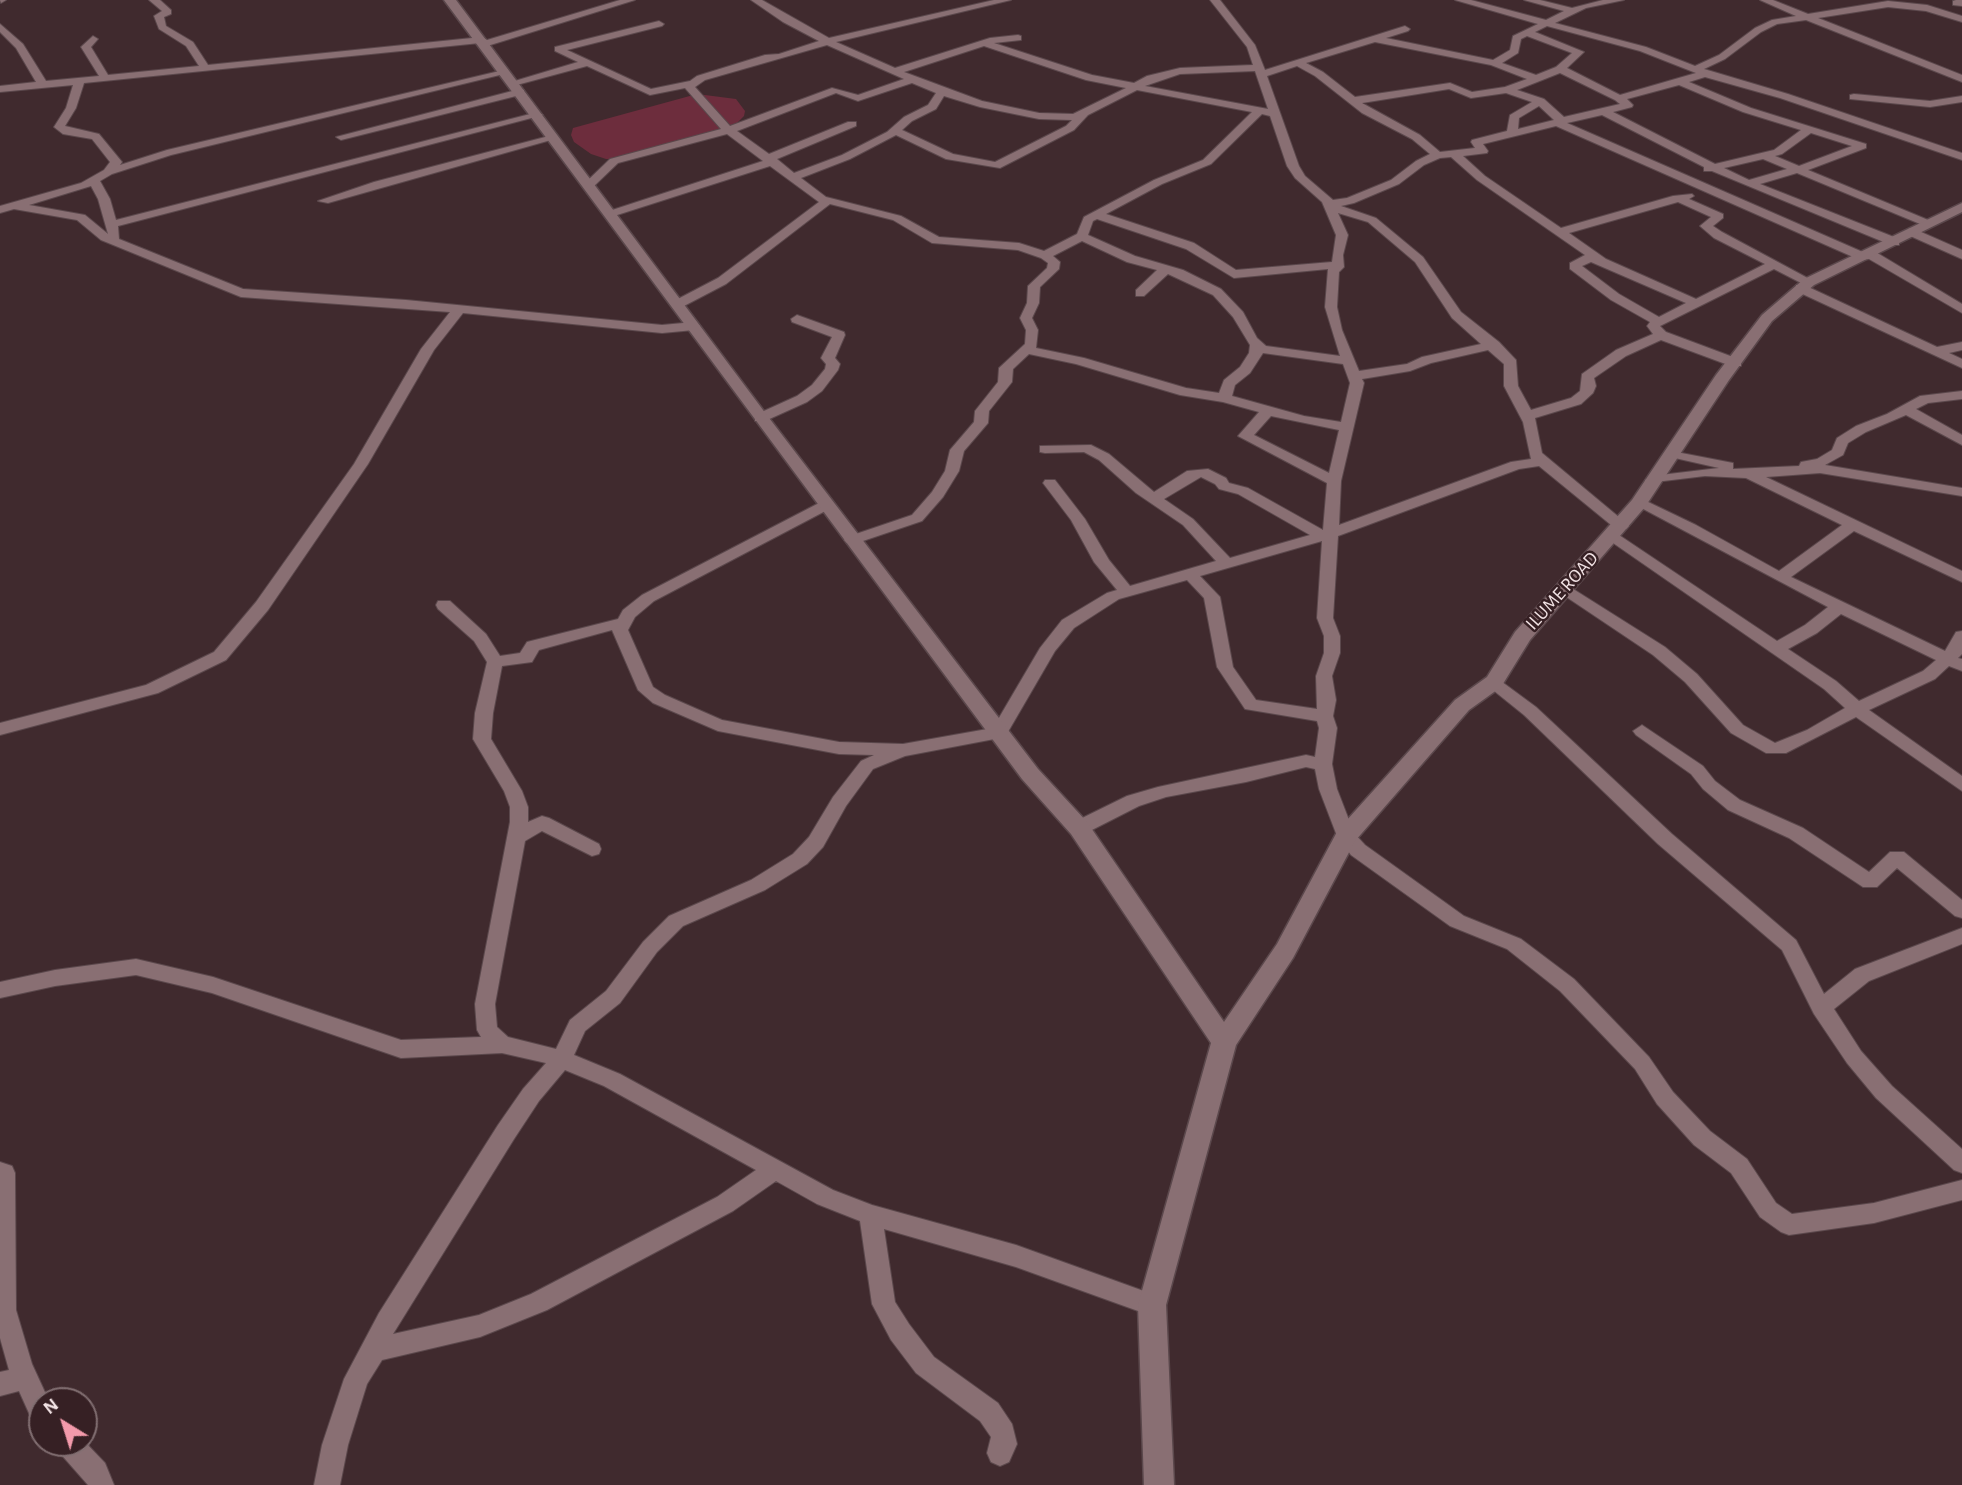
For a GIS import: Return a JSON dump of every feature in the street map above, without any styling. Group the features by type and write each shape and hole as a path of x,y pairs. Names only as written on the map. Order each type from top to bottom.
{"street":[{"path":"154,0 168,12 159,16 162,27 194,47 205,68"},
{"path":"450,0 852,540 1030,774 1079,828 1224,1042"},
{"path":"0,89 483,42 630,0"},
{"path":"756,0 786,20 942,92 980,104 1040,117 1074,117 1085,114 1152,78 1180,71 1260,71 1298,63 1405,29"},
{"path":"948,0 964,9"},
{"path":"659,24 558,48 650,92 692,84 746,63 780,57 830,41 1006,0"},
{"path":"1215,0 1247,39 1260,71 1266,112 1293,166 1301,178 1327,200 1342,235 1338,267 1333,271 1331,307 1347,361 1356,376 1356,393 1345,427 1327,534 1325,618 1332,636 1332,653 1324,676 1327,700 1324,716 1328,728 1324,764 1328,789 1346,836 1359,850 1457,921 1514,944 1567,985 1642,1063 1665,1098 1702,1138 1740,1166 1768,1210 1788,1225 1874,1213 1962,1190"},
{"path":"1529,0 1574,12"},
{"path":"1494,63 1516,51 1516,38 1525,32 1593,3 1619,0"},
{"path":"1765,0 1962,79"},
{"path":"1472,1 1643,49 1698,71 1962,157"},
{"path":"1698,71 1758,30 1775,22 1888,4 1938,11 1962,19"},
{"path":"1938,11 1959,5"},
{"path":"0,27 20,46 42,84"},
{"path":"1352,101 1450,86 1471,95 1507,90 1560,69 1579,52 1525,32"},
{"path":"897,71 984,43 1018,38"},
{"path":"1370,38 1494,63 1536,79"},
{"path":"93,39 86,47 105,78"},
{"path":"984,43 1054,68 1135,88 1266,112"},
{"path":"0,210 94,181 108,172 167,153 512,82 587,63"},
{"path":"1298,63 1319,74 1352,101 1416,137 1438,155"},
{"path":"1329,204 1350,201 1395,182 1420,163 1438,155 1483,151 1476,142 1628,104 1560,69"},
{"path":"1619,99 1701,75 1698,71"},
{"path":"589,186 614,161 729,130 836,90 858,98 914,79"},
{"path":"80,80 71,108 59,127 67,132 95,136 116,162 108,172"},
{"path":"341,137 512,82"},
{"path":"1680,82 1747,110 1863,146 1750,183"},
{"path":"692,84 690,89 707,111 827,201 906,221 936,240 1019,247 1054,262 1053,269 1034,286 1033,303 1026,318 1032,330 1032,345 1006,368 1005,382 982,411 981,423 964,438 953,458 952,471 923,513 909,522 852,540"},
{"path":"1507,90 1540,101 1559,118 1559,123"},
{"path":"793,177 846,157 895,131 908,119 932,107 942,92"},
{"path":"1854,97 1930,104 1962,99"},
{"path":"1512,134 1514,117 1540,101"},
{"path":"1603,111 1713,168 1750,183 1912,232"},
{"path":"1045,256 1082,236 1088,219 1158,182 1207,162 1266,112"},
{"path":"895,131 950,156 996,166 1070,128 1085,114"},
{"path":"110,225 537,115"},
{"path":"1683,177 1778,152 1813,130 1845,117"},
{"path":"1559,123 1703,187 1867,255 1962,309"},
{"path":"610,214 771,159 852,124"},
{"path":"324,201 553,138"},
{"path":"1455,155 1481,178 1601,261 1591,257 1574,266 1576,270 1659,329 1736,363"},
{"path":"1765,156 1796,168 1912,232 1962,254"},
{"path":"94,181 104,199 110,225 122,244"},
{"path":"1560,232 1690,196 1703,187"},
{"path":"1676,198 1719,216 1706,226 1775,264 1805,285 1962,365"},
{"path":"678,304 722,281 827,201"},
{"path":"1329,204 1382,226 1426,268 1456,315 1494,345 1511,363 1511,386 1527,416 1535,455 1616,531 1830,685 1856,709 1962,785"},
{"path":"14,206 81,217 105,237 241,293 406,304 662,329 694,326"},
{"name":"ILUME ROAD","path":"1159,1485 1152,1305 1224,1042 1285,951 1346,836 1462,705 1494,682 1522,636 1639,503 1722,378 1736,363 1767,318 1805,285 1962,207"},
{"path":"1096,215 1190,246 1234,274 1323,265 1338,267"},
{"path":"1082,236 1131,259 1166,269 1222,295 1248,328 1257,345 1256,353 1245,370 1230,383 1224,398"},
{"path":"1591,257 1693,302"},
{"path":"1527,416 1576,401 1586,393 1589,386 1587,377 1659,329 1693,302 1775,264"},
{"path":"1140,293 1166,269"},
{"path":"0,729 152,689 220,656 262,606 361,464 428,349 458,311"},
{"path":"760,418 802,400 817,388 831,370 833,364 828,358 839,335 797,319"},
{"path":"1257,345 1271,351 1347,361"},
{"path":"1356,376 1410,367 1427,360 1494,345"},
{"path":"1934,352 1962,346"},
{"path":"1028,350 1079,361 1185,392 1224,398 1345,427"},
{"path":"1783,472 1821,462 1838,452 1842,441 1861,429 1925,399 1962,396"},
{"path":"1906,409 1962,441"},
{"path":"1269,410 1245,436 1334,481"},
{"path":"1045,449 1079,447 1092,450 1188,522 1226,563"},
{"path":"1671,453 1749,474 1962,576"},
{"path":"622,623 620,630 637,664 642,682 646,690 659,699 736,730 839,748 904,750 999,733 1048,648 1068,624 1096,605 1127,592 1327,534 1516,465 1544,461"},
{"path":"1653,480 1705,472 1749,474 1821,469 1962,491"},
{"path":"1155,498 1192,474 1203,472 1221,481 1224,486 1243,491 1327,534"},
{"path":"1050,483 1078,519 1102,562 1127,592"},
{"path":"1639,503 1679,521 1780,578 1954,662"},
{"path":"495,662 526,658 533,646 622,623 648,598 826,505"},
{"path":"1780,578 1853,524"},
{"path":"1190,574 1212,597 1225,667 1251,705 1324,716"},
{"path":"1564,590 1659,651 1691,678 1737,729 1765,746 1780,749 1856,709 1909,687 1954,662 1962,636"},
{"path":"444,605 480,638 495,662 484,713 482,739 516,799 519,822 517,837 485,1004 487,1030 502,1045"},
{"path":"1777,648 1811,629 1840,606"},
{"path":"1494,682 1530,711 1665,839 1789,945 1821,1008 1854,1057 1884,1092 1962,1163"},
{"path":"1642,731 1697,770 1709,785 1734,805 1796,833 1870,882 1896,857 1962,911"},
{"path":"327,1485 335,1445 356,1379 374,1350 387,1321 468,1189 531,1095 562,1059 577,1026 612,997 650,947 677,921 786,870 816,842 839,802 867,765 904,750"},
{"path":"1079,828 1133,801 1164,791 1238,778 1306,761 1324,764"},
{"path":"517,837 542,822 592,849"},
{"path":"1821,1008 1862,975 1909,959 1962,936"},
{"path":"0,990 55,978 136,967 236,992 391,1046 425,1049 502,1045 562,1059 658,1104 773,1171 825,1197 870,1215 1004,1253 1152,1305"},
{"path":"374,1350 480,1326 539,1302 724,1204 773,1171"},
{"path":"0,1172 4,1173 4,1310 29,1387"},
{"path":"870,1215 884,1304 900,1332 925,1365 989,1412 1003,1433 1004,1444 1000,1453"},
{"path":"0,1384 25,1378"},
{"path":"82,1457 96,1472 101,1485"}],"shaded area":[{"path":"697,94 736,99 745,111 744,116 733,127 619,159 606,159 591,154 574,142 571,135 573,128"}]}
